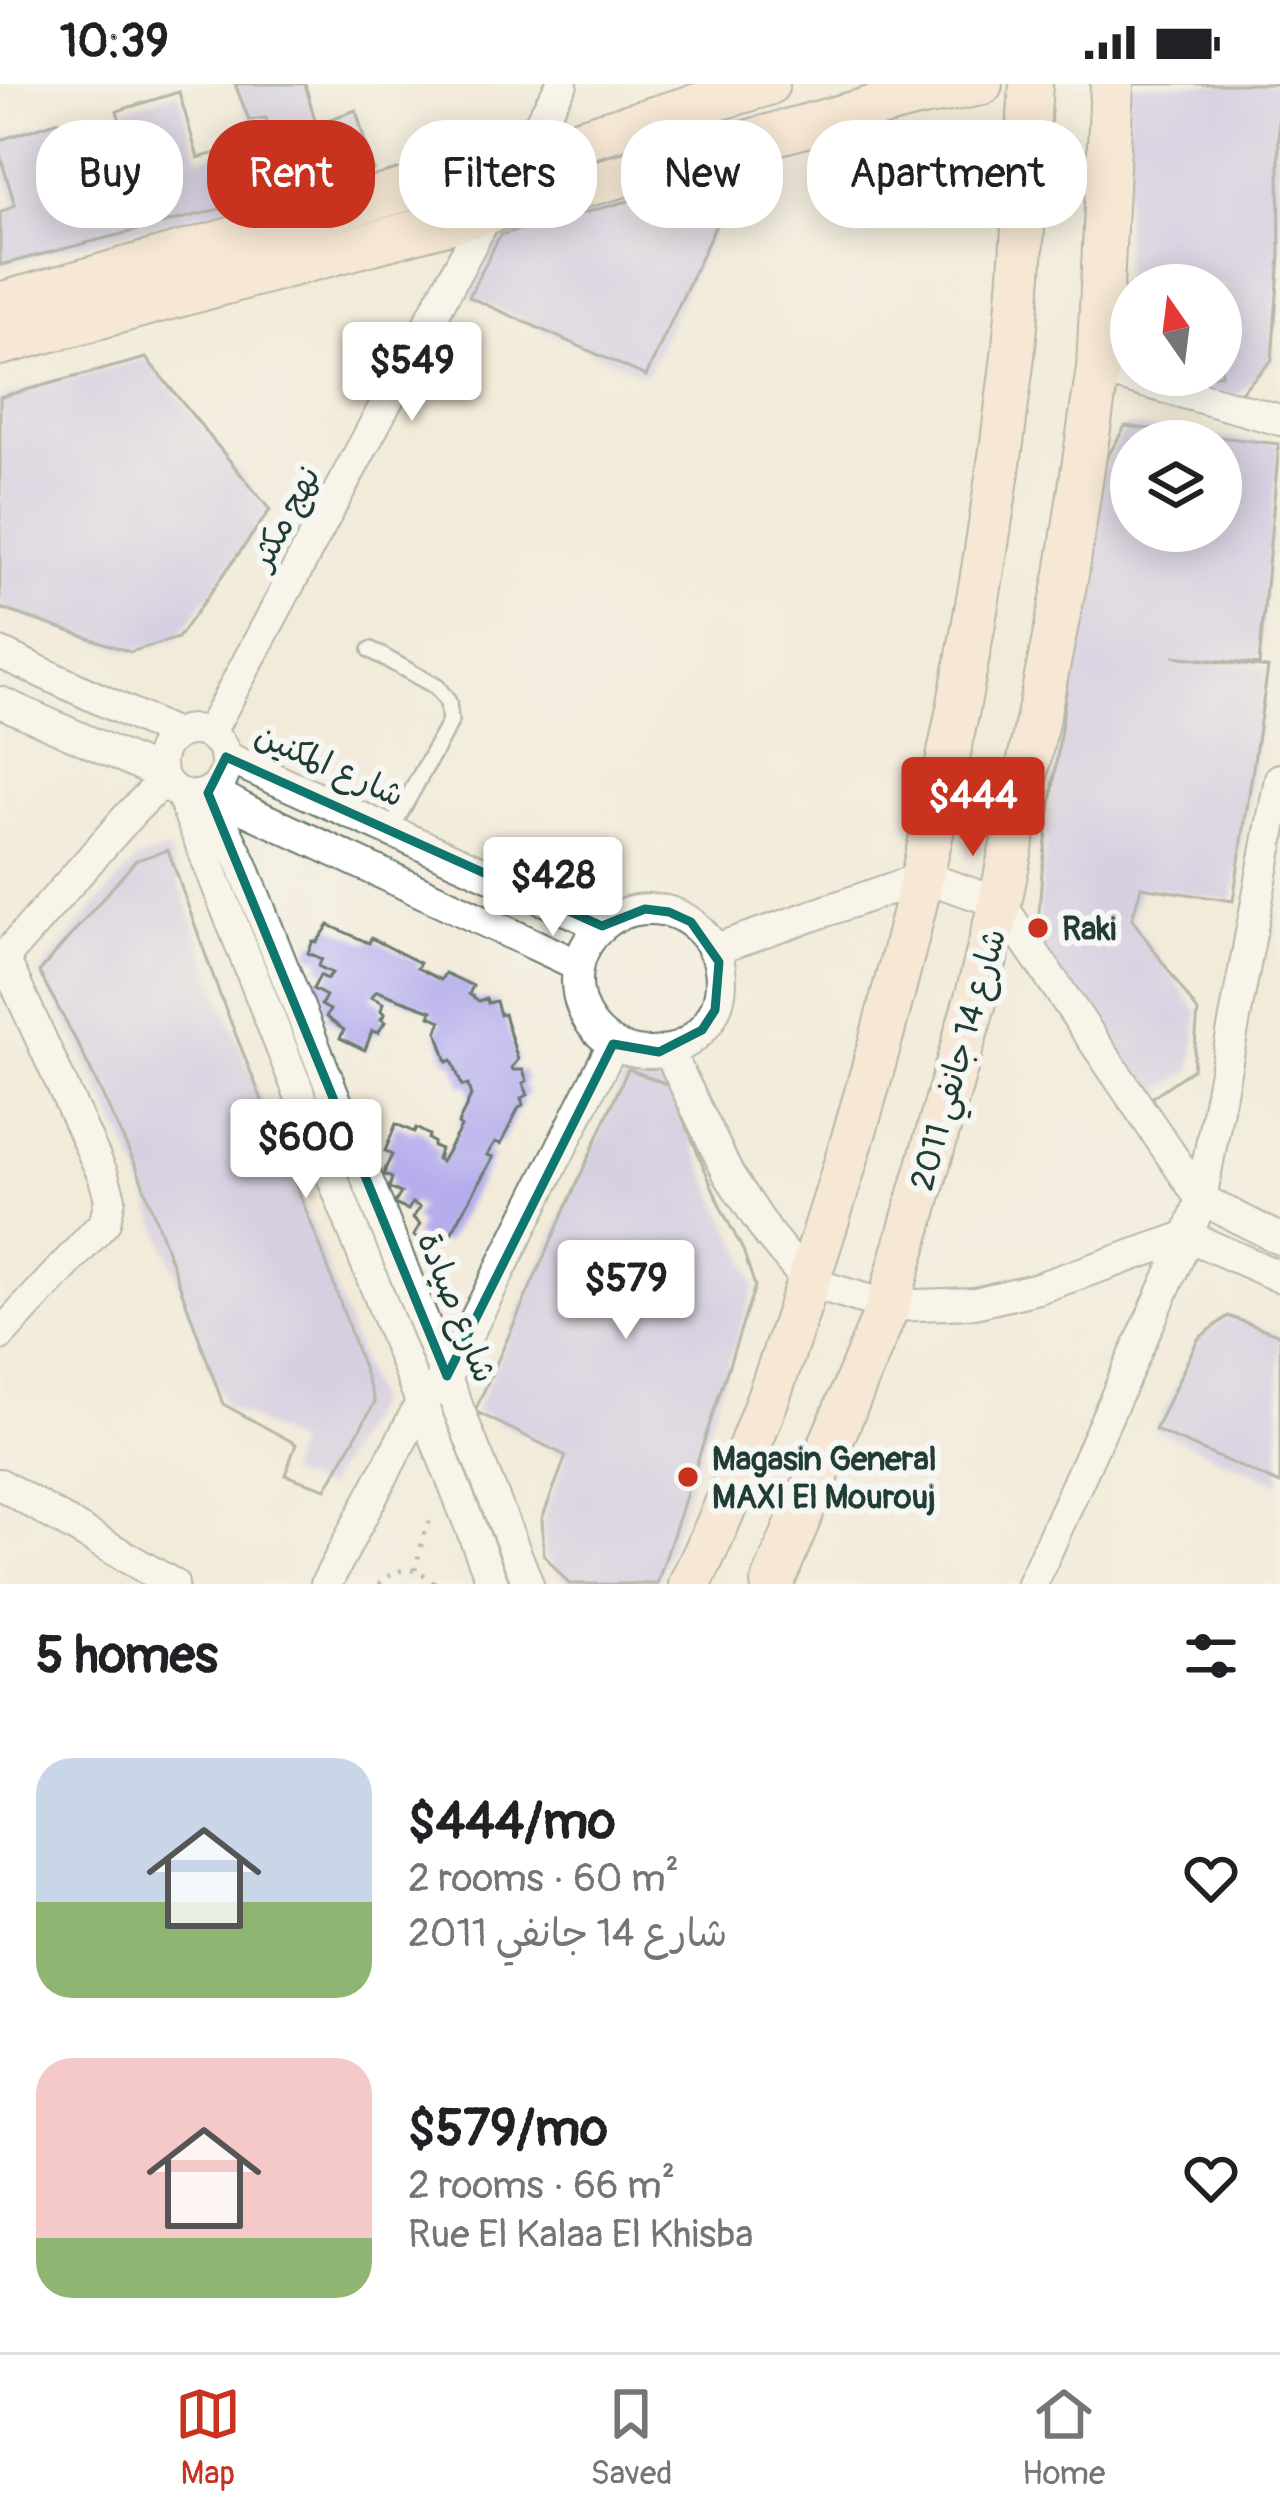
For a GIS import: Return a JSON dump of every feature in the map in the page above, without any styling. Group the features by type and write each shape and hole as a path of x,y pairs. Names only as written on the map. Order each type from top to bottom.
{"street":[{"name":"نهج مكثر","path":"541,120 562,84"},
{"path":"597,135 768,84"},
{"path":"597,182 912,97 980,84"},
{"path":"690,1584 715,1533 808,1282 874,1068 924,877 987,548 1008,395 1031,84"},
{"name":"شارع 14 جانفي 2011","path":"772,1584 888,1306 1000,903 1067,574 1097,369 1112,84"},
{"path":"0,304 399,192"},
{"path":"0,344 426,228"},
{"name":"نهج مكثر","path":"217,745 480,228"},
{"path":"1097,369 1280,420"},
{"path":"0,652 175,734"},
{"path":"0,702 578,965"},
{"path":"0,1335 105,1222 110,1198 1,959 130,813 185,787 223,776 217,745 192,729 175,734 159,756 185,787"},
{"name":"شارع المكنين","path":"217,745 390,831 602,926"},
{"path":"1032,1584 1201,1199 1280,779"},
{"name":"شارع صيادة","path":"185,787 242,864 528,1584"},
{"name":"شارع صيادة","path":"185,787 493,1584"},
{"path":"713,950 924,877 1000,903 1201,1199 1280,1239"},
{"path":"645,909 692,922 719,962 716,1010 702,1030 668,1050 634,1052 595,1030 582,1010 578,965 586,944 602,926 621,914 645,909"},
{"path":"326,1584 422,1403 447,1376 613,1044"},
{"path":"668,1050 729,1174 769,1235 808,1282 888,1306 975,1303 1038,1288 1188,1236 1280,1277"},
{"path":"0,1484 173,1584"}],"lane":[{"path":"371,650 437,687 448,703 450,722 390,831"}],"path":[{"path":"415,1570 424,1530 444,1504 459,1497"},
{"path":"379,1584 404,1569 425,1574 436,1584"}],"highlighted area":[{"path":"226,757 602,926 645,909 669,912 691,922 719,962 715,1010 702,1030 659,1052 613,1044 447,1376 208,793"}],"building":[{"path":"235,84 305,84 315,120 249,120"},
{"path":"1129,84 1278,84 1280,255 1272,360 1242,391 1242,264 1123,264"},
{"path":"179,92 198,158 207,156 207,212 183,218 183,120 120,120 117,111"},
{"path":"356,110 359,120 327,120"},
{"path":"36,128 36,228 145,228 0,265 0,213 15,205 0,140"},
{"path":"621,203 621,228 715,228 646,376 469,297 500,235 526,228 597,228 597,209"},
{"path":"146,358 270,510 178,638 130,652 0,608 0,397"},
{"path":"1242,440 1279,444 1259,665 1173,656 1268,668 1233,901 1141,887 1132,919 1198,1012 1193,1069 1145,1102 1037,940 1094,481 1110,453 1110,552 1242,552"},
{"path":"168,850 375,1402 326,1489 285,1475 296,1444 223,1404 137,1168 39,972 136,860"},
{"path":"329,925 369,943 371,938 420,963 417,968 441,980 445,973 473,986 469,994 479,1001 496,1001 500,1015 504,1014 518,1060 512,1067 523,1070 528,1095 521,1098 523,1105 501,1144 495,1142 487,1155 493,1157 446,1243 414,1236 420,1224 413,1218 420,1207 412,1203 408,1210 394,1204 401,1193 389,1188 392,1178 385,1175 385,1169 392,1155 385,1151 396,1124 429,1135 433,1146 440,1149 437,1159 441,1162 461,1127 458,1124 471,1096 468,1085 462,1086 452,1060 447,1062 437,1031 441,1021 430,1016 432,1011 377,991 371,997 383,1003 381,1019 385,1022 378,1033 372,1031 365,1050 340,1038 344,1030 326,1017 330,1010 321,1005 326,996 313,989 320,975 327,979 332,973 318,966 322,959 308,953"},
{"path":"628,1069 669,1085 755,1286 657,1584 569,1584 544,1555 542,1519 566,1456 475,1411"},
{"path":"1228,1316 1280,1335 1280,1484 1155,1430 1198,1339"}],"place":[{"name":"Raki","path":"1038,928"},
{"name":"Magasin General MAXI El Mourouj","path":"688,1477"}]}
